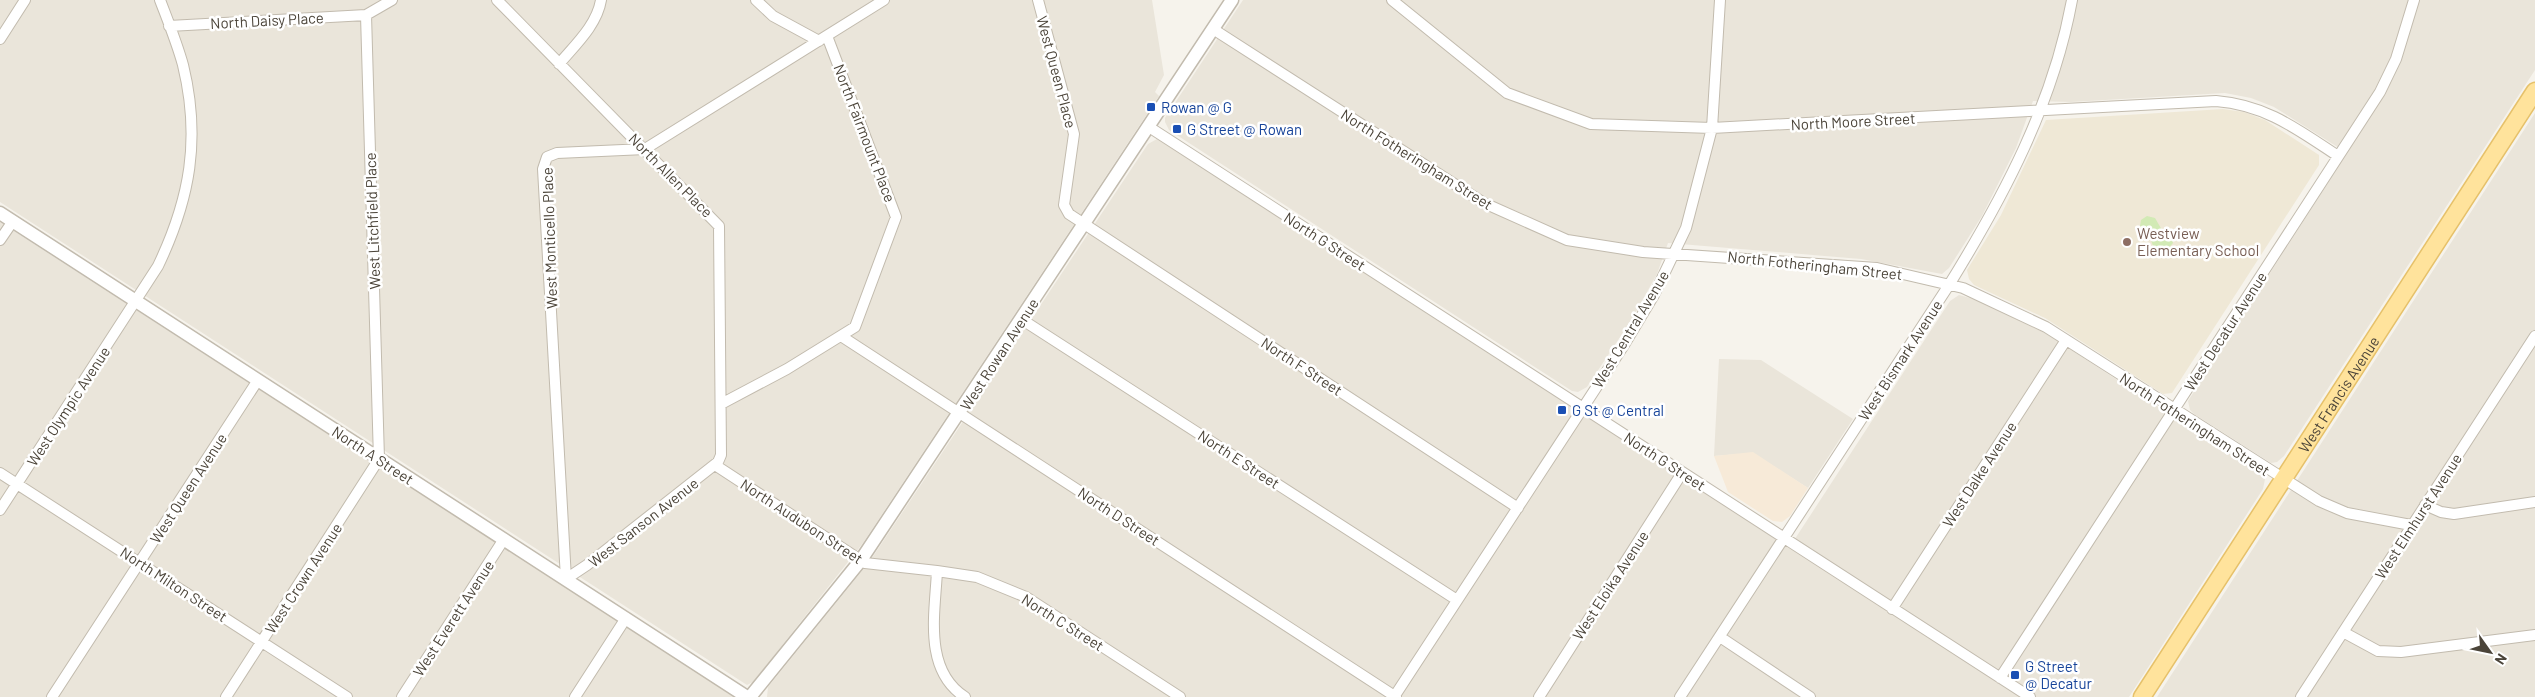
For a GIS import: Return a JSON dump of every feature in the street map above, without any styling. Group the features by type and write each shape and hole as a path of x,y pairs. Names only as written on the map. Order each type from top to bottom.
{"main road":[{"name":"West Francis Avenue","path":"2142,697 2535,91"}],"street":[{"path":"0,39 25,0"},
{"name":"West Olympic Avenue","path":"0,510 136,301 158,266 173,236 183,204 190,168 193,131 190,100 182,63 160,0"},
{"path":"366,15 392,0"},
{"name":"North Allen Place","path":"497,0 646,149 719,226 722,404 721,455 717,464"},
{"path":"559,64 595,18 601,0"},
{"path":"756,0 774,16 823,39"},
{"name":"West Monticello Place","path":"566,579 544,162 547,157 556,153 646,149 884,0"},
{"name":"West Queen Place","path":"1038,0 1074,134 1064,205 1069,214 1085,224"},
{"name":"West Rowan Avenue","path":"749,697 861,560 1232,0"},
{"name":"North Moore Street","path":"1392,0 1507,93 1591,124 1712,128 2216,101 2240,103 2279,118 2338,156"},
{"name":"West Central Avenue","path":"1395,697 1645,310 1675,253 1686,228 1712,128 1720,0"},
{"name":"West Bismark Avenue","path":"1680,697 1989,221 2040,111 2072,0"},
{"name":"West Decatur Avenue","path":"2000,678 2380,92 2392,68 2406,31 2414,0"},
{"name":"North Daisy Place","path":"169,26 366,15"},
{"name":"West Litchfield Place","path":"366,15 379,459"},
{"name":"North Fotheringham Street","path":"1213,29 1484,203 1567,240 1643,252 1877,268 1963,288 2046,327 2282,480 2319,501 2347,513 2411,525"},
{"name":"North Fairmount Place","path":"823,39 896,214 857,324 841,336"},
{"name":"North G Street","path":"1149,127 2030,697"},
{"name":"North A Street","path":"0,213 749,697"},
{"path":"0,240 12,221"},
{"name":"North F Street","path":"1085,224 1518,508"},
{"name":"North E Street","path":"1021,318 1457,600"},
{"path":"722,404 787,369 841,336"},
{"name":"North D Street","path":"841,336 1395,697"},
{"name":"West Elmhurst Avenue","path":"2301,697 2411,525 2532,348 2535,336"},
{"name":"West Dalke Avenue","path":"1892,609 2066,340"},
{"name":"West Queen Avenue","path":"52,697 258,380"},
{"name":"West Crown Avenue","path":"226,697 379,459"},
{"name":"West Sanson Avenue","path":"566,579 587,565 717,464"},
{"name":"North Audubon Street","path":"717,464 869,564 936,571"},
{"name":"North Milton Street","path":"0,473 347,697"},
{"name":"West Eloika Avenue","path":"1538,697 1682,473"},
{"path":"2425,505 2441,512 2454,514 2535,502"},
{"name":"West Everett Avenue","path":"402,697 504,539"},
{"path":"936,571 935,650 943,674 965,697"},
{"name":"North C Street","path":"936,571 976,577 1026,597 1180,697"},
{"path":"575,697 626,618"},
{"path":"2343,632 2378,652 2401,652 2535,634"},
{"path":"1720,637 1810,697"}],"shaded area":[{"path":"0,0 1152,0 1164,75 1155,92 1159,96 863,543 753,682 747,685 0,202"},
{"path":"1243,0 2535,0 2535,70 2284,456 2277,462 2271,463 2194,414 2190,410 2188,401 2347,153 2274,107 2251,98 2225,93 2071,102 2033,101 2016,148 1982,216 1949,268 1942,274 1861,259 1668,243 1657,274 1632,319 1587,387 1578,392 1572,391 1169,130 1165,118"},
{"name":"Westview Elementary School","path":"2223,109 2244,112 2265,120 2319,155 2319,165 2172,393 2163,394 2045,318 1974,285 1969,279 1967,270 2001,215 2046,120"},
{"path":"2535,113 2535,697 2157,697"},
{"path":"1157,139 1789,548 1950,301 1959,295 1974,299 2047,334 2261,474 2265,479 2263,489 2129,697 767,697 768,687 870,561 1148,144"},
{"path":"0,222 735,697 0,697"},
{"path":"1719,359 1761,360 1853,419 1808,488 1753,453 1714,456"},
{"path":"1753,452 1808,488 1790,516 1782,522 1773,521 1728,492 1714,456"}],"green space":[{"path":"2147,216 2155,218 2162,230 2171,236 2173,243 2164,253 2155,251 2149,235 2140,226 2141,220"}],"place":[{"name":"Rowan @ G","path":"1151,107"},
{"name":"G Street @ Rowan","path":"1177,129"},
{"name":"Westview Elementary School","path":"2127,242"},
{"name":"G St @ Central","path":"1562,410"},
{"name":"G Street @ Decatur","path":"2015,675"}]}
